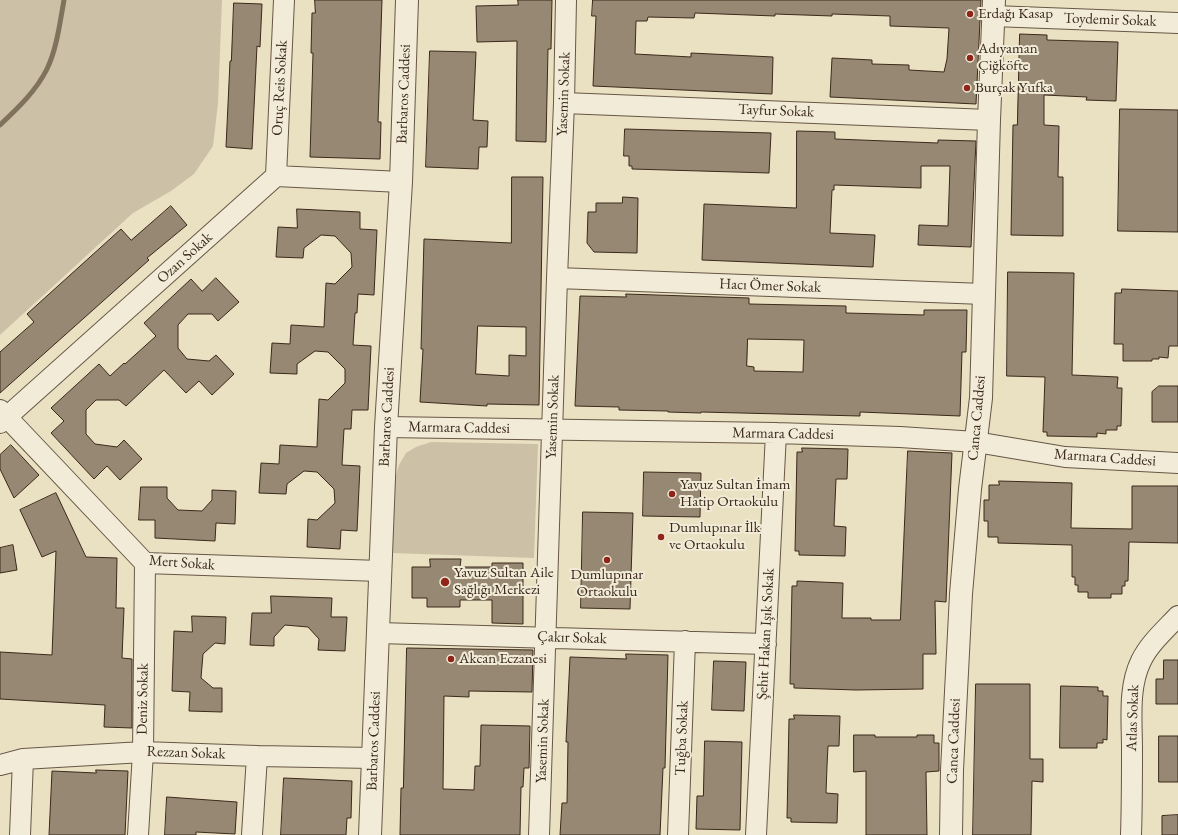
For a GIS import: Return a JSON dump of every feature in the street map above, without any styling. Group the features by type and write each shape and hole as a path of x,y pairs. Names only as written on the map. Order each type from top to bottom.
{"street":[{"name":"Oruç Reis Sokak","path":"276,176 284,0"},
{"name":"Barbaros Caddesi","path":"370,835 386,427 401,182 407,0"},
{"name":"Yasemin Sokak","path":"539,835 564,103 566,0"},
{"name":"Toydemir Sokak","path":"994,8 1178,23"},
{"name":"Canca Caddesi","path":"951,835 952,770 961,594 970,489 981,398 989,120 994,8"},
{"name":"Tayfur Sokak","path":"564,103 989,120"},
{"path":"276,176 401,182"},
{"name":"Ozan Sokak","path":"2,417 276,176"},
{"name":"Hacı Ömer Sokak","path":"557,278 984,294"},
{"name":"Mert Sokak","path":"2,417 145,563 380,571"},
{"name":"Marmara Caddesi","path":"386,427 776,433 900,437 976,442 1065,457 1178,464"},
{"name":"Şehit Hakan Işık Sokak","path":"756,835 776,433"},
{"name":"Deniz Sokak","path":"138,835 143,752 145,563"},
{"name":"Atlas Sokak","path":"1131,835 1132,693 1136,674 1141,660 1153,643 1178,616"},
{"name":"Çakır Sokak","path":"378,633 766,644"},
{"name":"Tuğba Sokak","path":"678,835 685,641"},
{"name":"Rezzan Sokak","path":"0,765 23,759 143,752 373,758"},
{"path":"252,835 257,756"},
{"path":"20,835 23,759"}],"shaded area":[{"path":"0,0 222,0 218,103 213,146 194,174 171,191 133,213 0,335"},
{"path":"431,442 538,444 534,558 392,553 395,479 399,465 406,453 416,447"}],"building":[{"path":"315,0 382,0 378,122 381,122 380,159 310,157 313,53 311,53 312,13 315,13"},
{"path":"518,0 552,0 551,49 548,49 546,142 516,141 517,41 477,42 476,6 518,5"},
{"path":"593,0 981,0 976,104 830,97 832,58 872,60 872,64 909,65 909,70 944,72 947,59 949,28 890,26 890,16 775,14 775,16 695,13 694,18 648,17 647,21 636,21 635,54 691,57 691,53 773,57 772,94 593,86 596,16 592,16"},
{"path":"234,3 262,4 260,47 257,46 252,149 226,147"},
{"path":"1020,34 1047,35 1047,40 1118,42 1116,101 1086,100 1087,97 1044,95 1044,125 1059,126 1058,177 1063,177 1063,236 1011,235 1013,125 1017,125"},
{"path":"430,51 476,52 473,120 488,121 487,147 479,147 478,169 426,167"},
{"path":"1120,109 1178,110 1178,232 1118,231"},
{"path":"625,129 771,133 769,173 632,169 632,166 629,166 629,156 624,156"},
{"path":"797,131 835,132 835,139 938,143 938,140 976,141 971,247 918,245 919,225 948,226 950,166 921,166 921,188 834,185 834,190 832,190 830,233 875,235 873,267 702,260 704,204 796,208"},
{"path":"512,177 543,177 539,405 487,404 487,406 420,402 423,349 421,349 424,239 511,243","holes":["478,326 526,327 526,356 509,355 509,376 476,374"]},
{"path":"623,197 638,198 637,253 594,252 587,243 588,212 596,212 596,203 622,203"},
{"path":"171,206 187,225 147,258 149,260 0,393 0,352 34,322 27,314 121,229 131,240"},
{"path":"297,209 360,212 360,229 377,230 374,295 358,294 353,345 371,346 368,410 352,410 351,429 344,429 342,465 360,466 357,531 341,530 340,549 307,547 308,519 317,520 335,503 334,489 317,472 304,471 287,484 286,494 259,493 261,463 279,464 280,445 317,447 319,399 328,400 345,383 345,369 328,352 315,351 297,364 297,374 270,373 272,343 290,344 291,325 324,327 326,283 335,284 352,267 351,253 335,236 321,235 304,248 303,258 276,257 278,227 297,228"},
{"path":"1008,272 1074,273 1072,375 1118,377 1117,388 1122,388 1121,426 1117,426 1117,430 1106,430 1106,434 1097,433 1097,437 1047,436 1047,432 1043,432 1045,377 1007,376"},
{"path":"216,278 239,302 218,321 212,314 188,314 178,325 178,348 187,359 209,361 216,355 234,374 212,395 199,381 186,393 164,370 126,406 119,400 96,400 86,410 86,434 95,444 117,447 124,440 142,459 120,480 107,466 94,479 51,433 64,421 51,408 99,364 110,376 156,336 144,323 191,279 202,291"},
{"path":"1122,289 1178,291 1178,346 1169,346 1168,358 1159,357 1159,359 1152,359 1152,361 1123,361 1123,344 1114,344 1115,293 1121,293"},
{"path":"626,294 749,298 749,304 846,306 846,313 924,315 924,310 967,310 966,352 962,352 960,416 860,412 860,416 701,413 619,410 619,407 575,406 580,296 626,297","holes":["748,339 804,340 803,372 754,371 754,367 747,366"]},
{"path":"1159,386 1178,386 1178,422 1152,422 1152,392"},
{"path":"11,445 39,475 14,498 0,469 0,455"},
{"path":"802,448 848,449 847,479 836,479 834,526 846,527 845,556 799,555 799,551 795,551 797,452 802,452"},
{"path":"908,451 952,453 946,602 935,601 936,654 923,654 923,689 856,690 794,688 794,684 790,684 792,586 797,586 797,581 843,583 842,618 900,620"},
{"name":"Yavuz Sultan İmam Hatip Ortaokulu","path":"644,472 701,473 700,517 643,516"},
{"path":"999,481 1072,483 1071,528 1132,529 1132,486 1178,486 1178,543 1129,542 1128,581 1125,581 1125,586 1122,586 1122,594 1111,594 1111,598 1088,598 1088,592 1078,592 1078,585 1075,585 1075,577 1072,577 1072,545 998,543 998,537 988,537 988,521 984,521 984,500 989,500 989,485 999,485"},
{"path":"141,487 167,487 167,498 178,510 202,511 212,500 212,490 236,491 235,524 216,523 215,541 155,538 155,520 139,520"},
{"path":"56,493 86,557 117,558 116,608 124,608 122,658 132,659 132,728 104,727 105,705 0,699 0,652 52,655 56,551 42,557 20,510"},
{"name":"Dumlupınar Ortaokulu","path":"583,512 633,513 630,609 581,608"},
{"path":"13,545 17,570 0,573 0,548"},
{"path":"430,559 461,559 460,567 492,567 492,563 523,563 523,624 492,623 492,600 460,600 460,607 427,607 427,598 412,598 412,567 430,567"},
{"path":"271,596 332,598 331,617 347,617 345,651 318,650 319,639 308,627 285,625 274,637 274,646 250,645 252,613 271,613"},
{"path":"192,616 226,617 225,644 215,643 203,654 201,678 213,688 222,688 222,712 189,711 190,692 172,691 174,631 192,632"},
{"path":"407,648 533,650 532,692 469,691 469,697 444,696 443,789 474,790 475,766 480,766 481,725 530,726 529,768 524,768 523,787 521,787 520,835 400,835 401,788 403,788"},
{"path":"626,654 668,655 665,768 663,768 660,835 560,835 562,803 567,803 568,742 566,742 570,657 626,659"},
{"path":"1164,660 1178,660 1178,704 1156,704 1156,679 1163,679"},
{"path":"714,661 746,662 744,711 712,710"},
{"path":"976,684 1030,684 1030,759 1043,759 1043,782 1032,781 1031,835 973,835"},
{"path":"1061,686 1098,687 1098,691 1103,691 1103,696 1108,696 1107,740 1103,739 1103,743 1097,743 1097,748 1060,748"},
{"path":"794,715 840,716 839,746 828,746 826,793 838,794 837,823 791,822 791,818 787,818 789,719 794,719"},
{"path":"854,735 875,735 875,737 917,737 917,735 934,735 934,743 939,743 939,771 926,772 927,835 866,835 866,771 854,772"},
{"path":"1159,736 1178,736 1178,782 1159,782"},
{"path":"705,741 742,742 740,830 696,829 697,796 703,796"},
{"path":"96,770 128,771 125,835 49,835 52,771 96,773"},
{"path":"284,778 352,781 351,818 347,818 346,835 281,835"},
{"path":"167,797 237,802 235,834 196,832 196,835 165,835"},
{"path":"1178,815 1178,835 1162,835 1162,816"}],"waterway":[{"path":"0,125 20,106 43,77 56,44 64,0"}],"place":[{"name":"Erdağı Kasap","path":"970,14"},
{"name":"Adıyaman Çiğköfte","path":"970,58"},
{"name":"Burçak Yufka","path":"967,88"},
{"name":"Yavuz Sultan İmam Hatip Ortaokulu","path":"672,494"},
{"name":"Dumlupınar İlk ve Ortaokulu","path":"661,537"},
{"name":"Dumlupınar Ortaokulu","path":"607,560"},
{"name":"Yavuz Sultan Aile Sağlığı Merkezi","path":"445,582"},
{"name":"Akcan Eczanesi","path":"451,659"}]}
